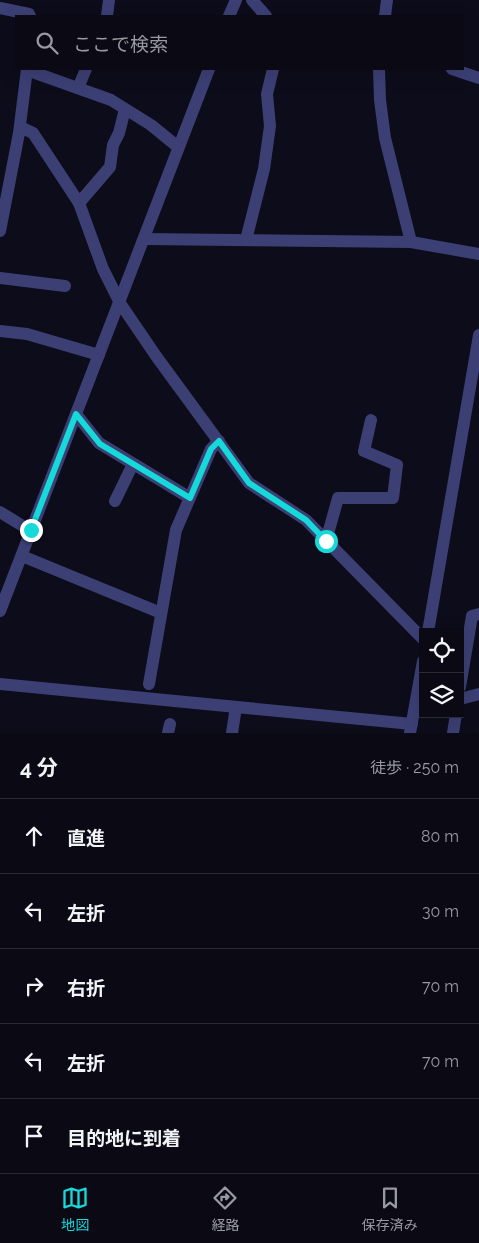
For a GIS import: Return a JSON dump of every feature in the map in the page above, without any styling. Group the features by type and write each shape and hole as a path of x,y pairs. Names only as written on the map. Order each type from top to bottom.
{"street":[{"path":"107,15 110,0"},
{"path":"229,15 236,0"},
{"path":"252,0 265,15"},
{"path":"386,15 387,0"},
{"path":"0,8 30,15"},
{"path":"0,231 20,127 27,70"},
{"path":"30,70 111,100 151,125 178,147"},
{"path":"78,88 86,70"},
{"path":"0,612 6,581 22,556 209,70"},
{"path":"246,240 264,169 270,126 267,94 273,70"},
{"path":"380,70 380,100 385,138 411,242"},
{"path":"455,70 479,78"},
{"path":"79,203 110,167 113,145 119,133 125,109"},
{"path":"20,127 33,133 79,203 104,269 120,303 156,356 249,483 306,520 419,635"},
{"path":"144,239 411,242 479,254"},
{"path":"0,278 65,286"},
{"path":"0,332 27,334 99,355"},
{"path":"429,628 473,397 479,335"},
{"path":"76,414 100,444 190,498"},
{"path":"326,541 338,498 393,498 397,465 364,451 371,420"},
{"path":"149,684 176,530 211,449 219,441"},
{"path":"115,501 133,464"},
{"path":"0,512 31,530"},
{"path":"22,556 161,613"},
{"path":"462,673 472,616 479,614"},
{"path":"0,684 236,707 411,728 421,673"},
{"path":"464,698 479,694"},
{"path":"232,733 236,707"},
{"path":"453,733 455,718"}],"route":[{"path":"31,530 76,414 100,444 190,498 211,449 219,441 249,483 306,520 326,541"}]}
